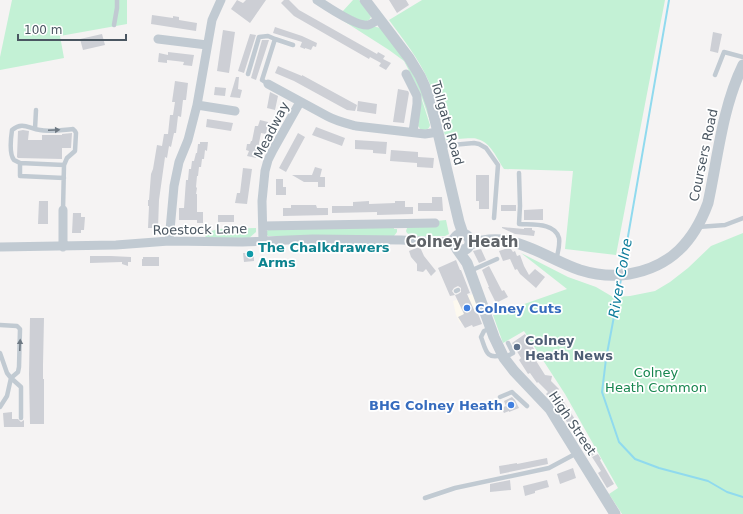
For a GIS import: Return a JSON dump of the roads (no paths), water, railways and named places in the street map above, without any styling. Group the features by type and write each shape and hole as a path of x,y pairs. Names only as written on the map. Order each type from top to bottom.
{"street":[{"path":"170,241 174,186 179,162 188,140 197,105 212,20 221,0"},
{"path":"317,0 363,25 373,23 379,18"},
{"name":"Tollgate Road","path":"365,0 409,58 420,76 432,107 459,222 462,241"},
{"path":"158,39 208,45"},
{"name":"Coursers Road","path":"462,241 492,239 515,242 582,271 596,274 622,275 658,265 672,256 684,245 698,227 704,215 708,203 728,104 743,65"},
{"path":"406,74 417,96 412,132"},
{"name":"Meadway","path":"268,84 336,121 346,124 425,134 438,132"},
{"name":"Meadway","path":"263,241 262,202 265,171 268,160 300,102"},
{"path":"197,105 235,111"},
{"path":"63,210 63,247"},
{"name":"Roestock Lane","path":"263,226 435,223"},
{"path":"400,224 401,240"},
{"name":"Roestock Lane","path":"0,247 63,247 170,241 242,242 313,239 462,241"},
{"name":"High Street","path":"462,241 469,267 471,285 503,356 514,371 550,409 615,514"}],"lane":[{"path":"114,25 117,0"},
{"path":"248,74 260,37 268,36 293,44"},
{"path":"268,84 262,80 275,39"},
{"path":"715,75 724,52 743,57"},
{"path":"35,129 36,110"},
{"path":"63,210 64,165 66,158 75,151 75,131 73,129 39,130 27,126 17,126 12,130 12,154 14,160 20,163 64,165"},
{"path":"441,146 474,143 486,148 498,165 494,218"},
{"path":"20,163 20,176 64,178"},
{"path":"519,173 519,224 552,228 559,238 556,260"},
{"path":"698,227 725,225 743,218"},
{"path":"469,267 497,259"},
{"path":"0,325 17,326 20,329 18,372 11,378 8,396 0,407"},
{"path":"503,356 513,353 508,343"},
{"path":"0,353 7,373 21,387 21,418"},
{"path":"500,398 512,392 527,406"},
{"path":"425,498 455,488 549,468 577,453"}],"waterway":[{"name":"River Colne","path":"622,271 669,0"},
{"name":"River Colne","path":"621,279 606,359 602,392 619,442 635,459 659,468 708,481 727,492 743,497"}],"place":[{"name":"The Chalkdrawers Arms","path":"250,254"},
{"name":"Colney Cuts","path":"467,308"},
{"name":"Colney Heath News","path":"517,347"},
{"name":"BHG Colney Heath","path":"511,405"}],"district":[{"name":"Colney Heath","path":"462,242"}],"park label":[{"name":"Colney Heath Common","path":"656,380"}]}
